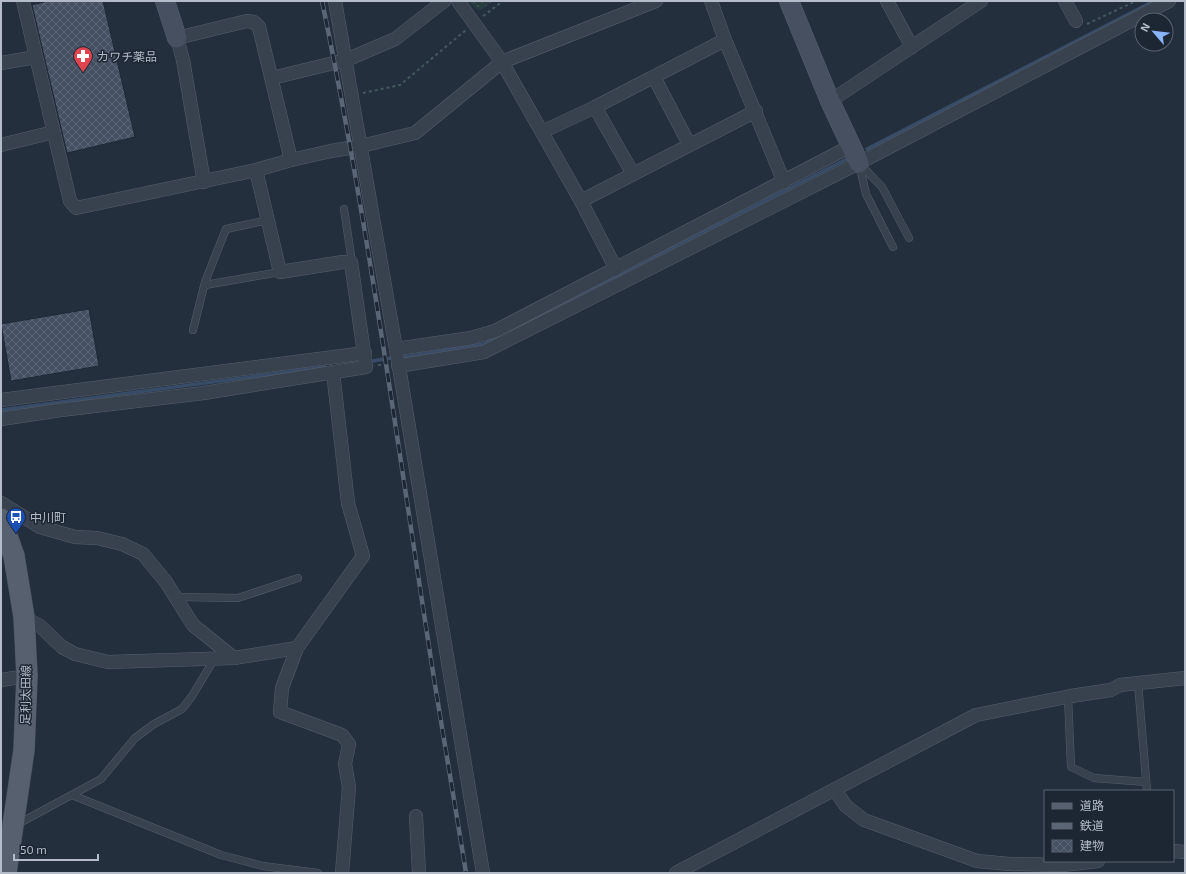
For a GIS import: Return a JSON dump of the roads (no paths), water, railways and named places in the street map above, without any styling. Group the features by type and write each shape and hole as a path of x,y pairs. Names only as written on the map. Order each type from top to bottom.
{"main road":[{"name":"足利太田線","path":"1,519 14,556 24,618 27,676 24,750 6,873"}],"street":[{"path":"23,1 70,201 76,208 204,182 291,160 361,146 415,133 502,62 656,1"},
{"path":"165,1 183,60 204,182"},
{"path":"335,1 396,349 393,365 483,873"},
{"path":"272,78 346,60 395,39 444,1"},
{"path":"458,1 502,62 581,201 616,269"},
{"path":"712,1 725,40 756,111 784,182"},
{"path":"789,1 830,101 855,155"},
{"path":"887,1 912,47"},
{"path":"1065,1 1076,21"},
{"path":"393,365 484,352 855,155 1169,1"},
{"path":"830,101 978,2"},
{"path":"176,38 247,21 254,22 259,27 291,160"},
{"path":"542,132 595,107 725,40"},
{"path":"1,64 36,57"},
{"path":"654,77 690,144"},
{"path":"595,107 633,174"},
{"path":"581,201 756,111"},
{"path":"1,145 54,132"},
{"path":"396,349 471,338 495,331 784,182 855,155"},
{"path":"1,419 61,410 204,393 366,367 351,262 280,272 256,170"},
{"path":"1,400 365,352"},
{"path":"333,372 348,503 363,556 297,648 282,688 280,712 342,735 349,744 345,764 349,787 342,873"},
{"path":"1,503 40,527 75,537 97,538 122,544 143,554 166,582 193,625 234,658"},
{"path":"24,618 40,626 62,647 69,651 75,654 108,662 234,658 297,648"},
{"path":"1,680 27,676"},
{"path":"676,873 976,715 1111,690 1120,685 1185,678"},
{"path":"835,790 846,806 864,820 977,861 1010,864 1063,865 1089,862"},
{"path":"416,816 419,873"},
{"path":"1174,851 1185,852"}],"lane":[{"path":"855,155 882,186 909,238"},
{"path":"855,155 866,194 893,247"},
{"path":"344,209 351,262"},
{"path":"193,330 204,285 226,229 268,220"},
{"path":"204,285 280,272"},
{"path":"176,597 238,598 298,578"},
{"path":"13,827 101,779 135,738 154,724 182,709 192,696 215,658"},
{"path":"1138,683 1146,790"},
{"path":"1068,697 1071,767 1094,778 1146,782"},
{"path":"72,795 221,855 259,865 318,873"},
{"path":"257,873 259,865"}],"waterway":[{"path":"867,149 1154,1"},
{"path":"522,324 845,160"},
{"path":"405,357 484,344 499,336"},
{"path":"372,361 391,358"},
{"path":"1,410 325,367"}],"railway":[{"path":"322,1 339,86 369,256 435,685 466,873"}],"place":[{"name":"カワチ薬品","path":"83,73"},
{"name":"中川町","path":"16,534"}]}
